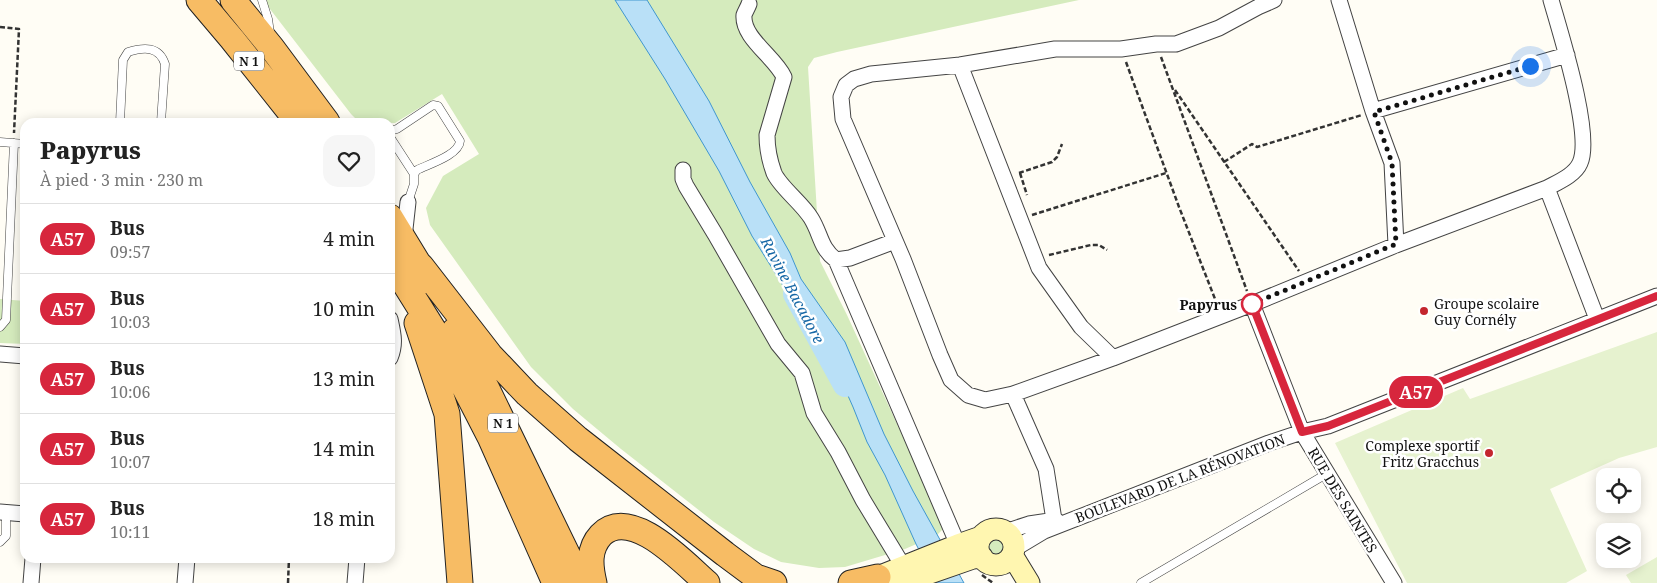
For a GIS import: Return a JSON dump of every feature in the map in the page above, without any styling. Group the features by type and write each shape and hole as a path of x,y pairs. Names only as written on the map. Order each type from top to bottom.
{"highway":[{"name":"N 1","path":"199,0 295,118"},
{"name":"N 1","path":"233,0 325,118"},
{"name":"N 1","path":"399,209 404,238 487,389 580,583"},
{"path":"421,266 490,355 527,394 601,457 763,581"},
{"name":"N 1","path":"395,268 440,340 490,437 555,583"},
{"path":"395,270 423,337 447,414 460,583"},
{"path":"594,583 590,561 592,549 597,539 605,531 615,526 636,528 649,535 707,583"},
{"path":"851,583 897,575"}],"main road":[{"name":"BOULEVARD DE LA RÉNOVATION","path":"897,575 988,549"},
{"path":"988,549 1027,579"}],"street":[{"path":"1274,0 1218,28 1176,44 1156,44 1122,49 1055,49 960,65 871,74 846,85 841,97 843,119 924,310 951,380 968,395 984,400 1013,394 1113,358 1252,304 1396,244 1547,188 1567,177 1580,164 1583,153 1583,128 1567,55 1551,0"},
{"path":"1339,0 1392,163 1396,244"},
{"path":"749,4 744,15 751,37 777,64 784,77 767,135 767,144 774,173 812,219 824,249 836,260 988,549"},
{"path":"1374,112 1567,55"},
{"path":"960,65 1039,268 1080,326 1113,358"},
{"path":"683,170 683,179 686,186 778,344 802,374 814,413 838,452 863,500 897,575"},
{"path":"1547,188 1597,319"},
{"path":"836,260 850,258 895,241"},
{"name":"BOULEVARD DE LA RÉNOVATION","path":"988,549 1034,536 1061,521 1269,443 1328,426 1657,296"},
{"name":"RUE DES SAINTES","path":"1252,304 1302,432 1394,583"},
{"path":"0,354 20,356"},
{"path":"1013,394 1046,469 1051,497 1061,521"},
{"path":"3,513 20,514"},
{"path":"31,583 33,563"},
{"path":"185,583 187,563"},
{"path":"355,583 357,563"}],"lane":[{"path":"262,0 268,19 272,48"},
{"path":"120,118 123,60 128,52 146,49 154,50 162,55 165,64 161,118"},
{"path":"395,130 433,105 438,106 460,141 460,147 454,152 418,170 414,174"},
{"path":"0,142 20,144"},
{"path":"0,327 6,320 14,143"},
{"path":"395,145 414,174 414,184 399,209"},
{"path":"1141,583 1328,473"},
{"path":"0,542 6,536 3,513"}],"path":[{"path":"0,27 19,28 14,143"},
{"path":"1156,44 1252,304"},
{"path":"1122,49 1166,173 1222,315"},
{"path":"1172,87 1306,282"},
{"path":"1224,162 1252,144 1257,147 1374,112"},
{"path":"1004,178 1052,162 1057,157 1062,144"},
{"path":"1020,219 1166,173"},
{"path":"1035,258 1092,245 1098,245 1107,250"},
{"path":"288,583 289,563"}],"green space":[{"path":"263,0 1079,0 837,52 814,58 808,67 820,261 847,315 942,522 942,530 937,535 905,549 845,567 819,568 781,562 754,549 714,522 621,449 573,409 531,367 430,225 426,208 443,176 479,154 442,94 395,123 395,118 355,118"},
{"path":"0,299 20,301 20,344 0,343"},
{"name":"Complexe sportif Fritz Gracchus","path":"1657,332 1657,447 1619,458 1550,489 1587,571 1566,583 1407,583 1335,443 1463,388 1470,399"},
{"path":"995,536 1002,539 1005,546 1002,553 995,556 988,553 985,546 988,539"},
{"path":"1657,557 1657,583 1631,583 1626,575"}],"water":[{"path":"615,0 647,0 709,101 750,182 790,253 801,279 845,342 884,434 964,583 936,583 885,475 867,442 833,362 811,322 801,319 752,236 719,171 665,79"}],"waterway":[{"name":"Ravine Bacadore","path":"795,294 845,385"}],"bus line":[{"name":"A57","path":"1252,304 1302,432 1328,426 1657,296"}],"place":[{"name":"Papyrus","path":"1252,304"},
{"name":"Groupe scolaire Guy Cornély","path":"1424,311"},
{"name":"Complexe sportif Fritz Gracchus","path":"1489,453"}],"route":[{"path":"1252,304 1396,244 1392,163 1374,112 1530,66"}]}
